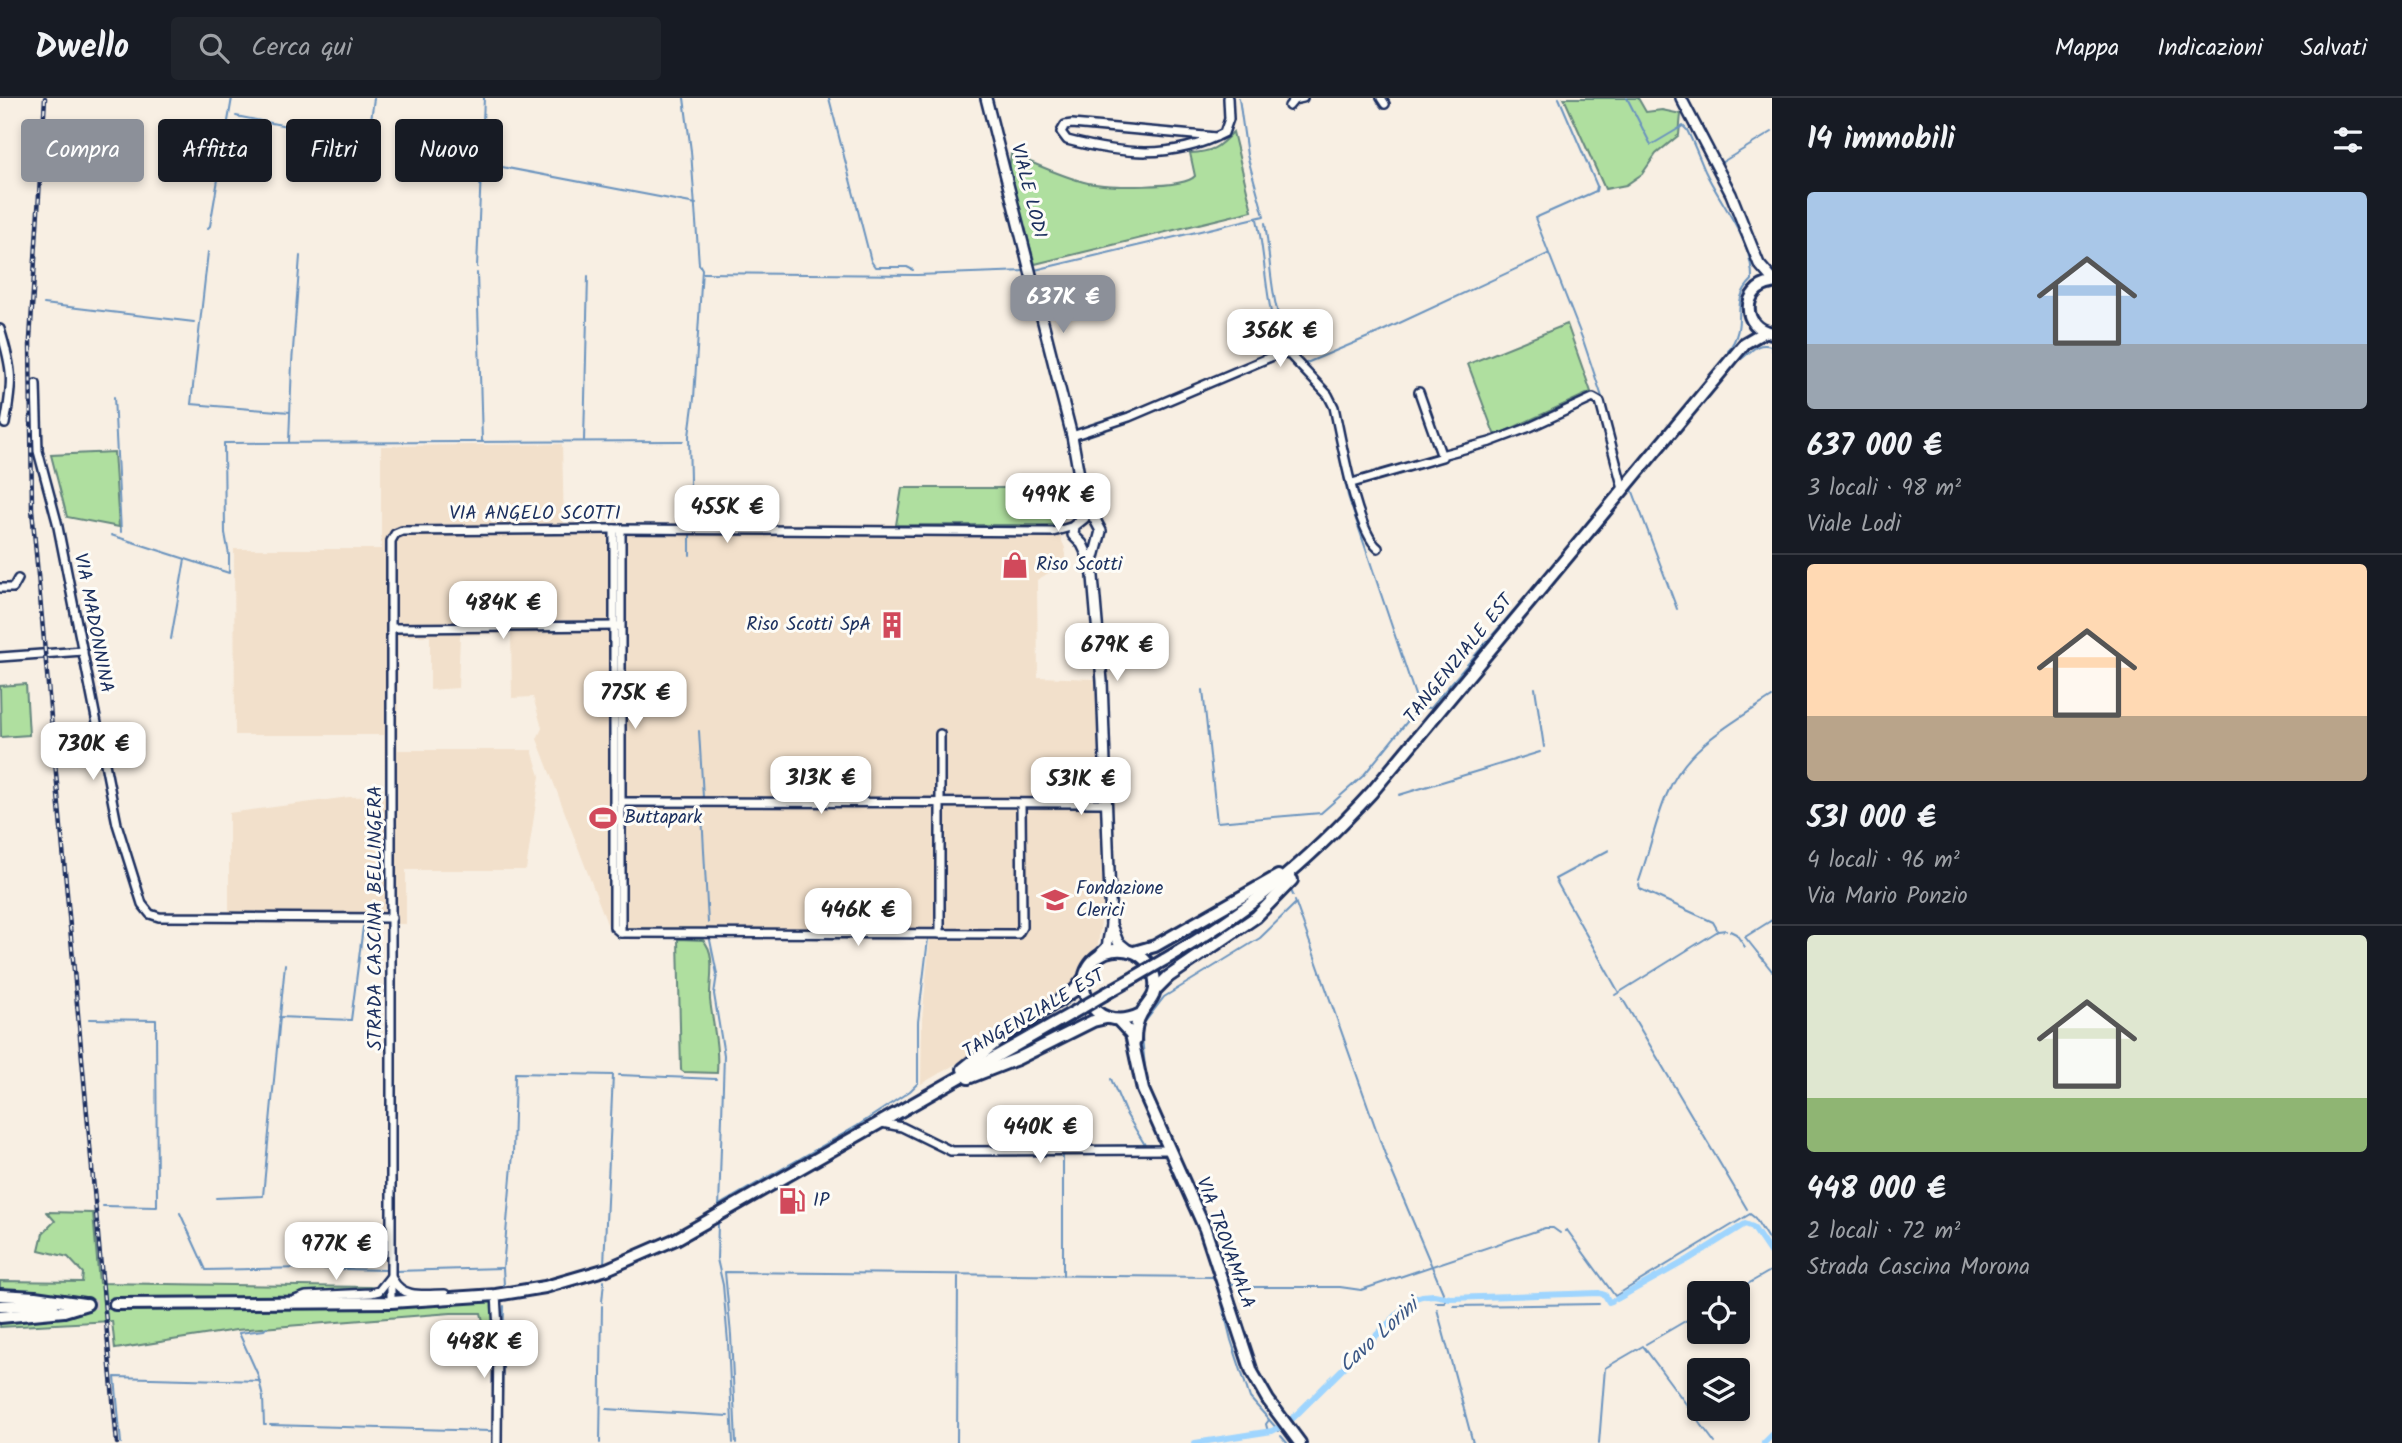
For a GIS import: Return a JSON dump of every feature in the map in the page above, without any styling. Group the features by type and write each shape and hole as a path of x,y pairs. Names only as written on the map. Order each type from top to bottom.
{"main road":[{"path":"1754,291 1772,281"},
{"name":"TANGENZIALE EST","path":"1745,343 1751,320 1748,305 1754,291"},
{"name":"TANGENZIALE EST","path":"115,1304 391,1302 464,1297 545,1287 628,1262 676,1239 1216,930 1269,891 1318,849 1366,798 1745,343 1768,332 1751,320"},
{"path":"949,1083 1000,1039 1076,990 1095,959 1111,950 1132,951 1155,946 1272,881 1302,859 1351,809 1366,798"},
{"path":"1085,976 1085,993 1098,1014 1119,1021 1130,1020 1140,1014 1148,1007 1155,990 1168,977 1256,917 1354,818 1366,798"},
{"path":"1132,951 1151,967 1155,990"},
{"name":"VIA TROVAMALA","path":"1134,1047 1140,1014"},
{"path":"949,1083 961,1081 1017,1059 1093,1021 1106,1018"},
{"name":"VIA TROVAMALA","path":"1119,1021 1131,1034 1143,1090 1214,1254 1252,1372 1268,1400 1300,1443"},
{"path":"0,1295 87,1304"},
{"path":"0,1306 87,1304"},
{"path":"0,1317 31,1316 87,1304"}],"street":[{"name":"VIALE LODI","path":"986,98 1072,436 1083,497 1094,519"},
{"path":"1216,137 1072,124 1065,125 1061,132 1066,140 1105,150 1158,153 1188,148 1216,137 1224,133 1229,119 1228,98"},
{"path":"1289,106 1294,100 1303,98"},
{"path":"1681,98 1731,194 1759,264 1772,281"},
{"path":"1188,134 1191,143 1188,148"},
{"path":"1754,291 1759,280 1759,264"},
{"path":"0,329 12,386 5,424"},
{"path":"1072,436 1129,417 1280,354 1290,355 1328,395 1334,407 1363,524 1371,542 1378,548"},
{"name":"VIA MADONNINA","path":"36,384 38,451 57,522 117,824 142,904 150,914 159,917 392,918"},
{"path":"1419,392 1441,455"},
{"path":"1352,483 1442,457 1441,455 1490,443 1593,398 1600,402 1623,489"},
{"name":"VIALE LODI","path":"1077,522 1083,497"},
{"path":"1091,565 1079,541 1077,522 1094,519 1100,526 1091,565 1102,681 1111,925 1107,947 1095,959"},
{"name":"VIA ANGELO SCOTTI","path":"1053,532 1077,522"},
{"path":"617,529 621,933"},
{"name":"VIA ANGELO SCOTTI","path":"395,534 402,531 617,529 1053,532 1079,541"},
{"name":"STRADA CASCINA BELLINGERA","path":"391,1302 391,541 395,534"},
{"path":"1079,541 1091,544 1098,539"},
{"path":"0,589 13,588 18,579"},
{"path":"392,628 618,626"},
{"path":"618,626 614,927 621,933 1018,934 1021,804"},
{"path":"0,657 83,651"},
{"path":"940,734 940,934"},
{"path":"621,802 1107,803"},
{"path":"1111,925 1118,942 1132,951"},
{"path":"898,1112 897,1118 902,1127"},
{"path":"879,1123 902,1127 951,1151 1170,1150"},
{"path":"391,1276 394,1284 411,1294 453,1294 464,1297"},
{"path":"291,1301 306,1296 379,1291 391,1276"},
{"path":"496,1294 497,1443"}],"shaded area":[{"path":"562,444 564,523 1055,525 1065,548 1066,558 1060,566 1037,580 1038,677 1095,679 1103,906 1098,945 1085,959 1073,987 921,1084 922,1019 930,938 621,937 609,929 537,739 542,728 533,697 512,698 511,633 460,635 458,688 430,690 430,636 398,636 398,750 532,750 540,776 526,870 406,870 406,924 229,923 229,813 349,797 385,796 384,735 235,735 234,549 381,549 381,446"}],"green space":[{"path":"1564,98 1638,98 1646,112 1662,110 1681,114 1679,135 1656,154 1642,174 1626,185 1605,189"},
{"path":"1233,132 1252,211 1035,264 1009,171 1011,154 1088,183 1161,185 1195,176 1190,153 1214,148"},
{"path":"1567,324 1591,392 1495,436 1468,364"},
{"path":"114,452 119,527 67,517 51,455"},
{"path":"902,488 1072,488 1072,500 1070,510 1055,525 896,525"},
{"path":"26,684 29,735 1,737 0,686"},
{"path":"678,939 703,940 710,953 710,1000 717,1073 681,1070"},
{"path":"47,1212 93,1213 99,1283 370,1287 393,1293 498,1291 500,1330 486,1333 481,1313 451,1313 236,1330 115,1349 112,1321 0,1327 0,1281 82,1282 83,1273 68,1257 39,1250 43,1233 55,1221"}],"waterway":[{"path":"207,229 210,226 232,98"},
{"path":"236,116 368,142 374,98"},
{"path":"477,267 484,98"},
{"path":"684,98 691,151 699,264 702,269 689,436 691,525"},
{"path":"829,98 871,261 875,267 907,267 913,270"},
{"path":"1035,270 1264,216 1247,155 1239,98"},
{"path":"1559,98 1597,186 1596,191 1535,218 1583,340 1603,400"},
{"path":"1627,98 1651,145 1683,126 1687,130 1705,171 1742,237 1751,265 1752,280 1741,297 1738,331 1729,354"},
{"path":"1719,164 1772,132"},
{"path":"503,167 696,204"},
{"path":"1257,219 1274,326"},
{"path":"1265,223 1278,314 1292,347 1304,364 1378,333 1548,254"},
{"path":"208,252 191,404 290,412"},
{"path":"289,442 300,256"},
{"path":"703,273 917,275 1026,271"},
{"path":"477,273 482,441"},
{"path":"584,440 588,276"},
{"path":"44,304 194,322"},
{"path":"1740,360 1761,345 1771,346 1772,350"},
{"path":"1297,368 1312,383"},
{"path":"1203,690 1217,822 1321,813 1363,776 1419,707 1348,496 1330,406 1320,392"},
{"path":"114,397 121,532"},
{"path":"1608,419 1625,478"},
{"path":"111,535 229,573 225,533 224,443 683,441"},
{"path":"1632,489 1677,609"},
{"path":"690,535 690,555"},
{"path":"171,639 185,559"},
{"path":"1419,707 1430,708 1520,603"},
{"path":"1535,688 1544,747"},
{"path":"1639,881 1663,805 1675,777 1712,738 1772,697"},
{"path":"699,731 703,797"},
{"path":"1399,795 1540,752"},
{"path":"702,814 708,923"},
{"path":"1609,850 1555,879 1618,991"},
{"path":"1639,884 1640,889 1713,922 1717,929"},
{"path":"1290,888 1293,895"},
{"path":"1295,901 1387,1160 1444,1295"},
{"path":"1145,1067 1141,1027 1164,997 1260,938 1295,904"},
{"path":"1772,920 1745,937 1772,971"},
{"path":"279,1017 351,1020 363,927"},
{"path":"1615,995 1718,931 1726,930"},
{"path":"1730,931 1736,934 1745,947"},
{"path":"719,1205 857,1126 918,1083 918,1022 928,939"},
{"path":"710,940 717,974 714,994 724,1055 719,1209"},
{"path":"216,1198 263,1196 285,964"},
{"path":"1622,998 1747,1209"},
{"path":"89,1019 156,1020 157,1207 103,1206"},
{"path":"504,1285 503,1268 513,1154 515,1073 613,1075 604,1264"},
{"path":"619,1075 716,1079"},
{"path":"1063,1147 1145,1145 1125,1112 1111,1079"},
{"path":"1063,1155 1063,1276"},
{"path":"180,1213 206,1270 386,1270"},
{"path":"1565,1231 1567,1230 1615,1296 1750,1214 1772,1245"},
{"path":"718,1224 717,1259 723,1285 728,1342 733,1443"},
{"name":"Cavo Lorini","path":"1617,1299 1745,1224 1753,1227 1772,1255"},
{"path":"1228,1283 1251,1287 1340,1287 1361,1290 1545,1228 1553,1228 1560,1233"},
{"path":"395,1271 502,1268"},
{"path":"1750,1283 1772,1270"},
{"path":"736,1443 725,1272 1212,1277 1217,1280"},
{"path":"957,1443 958,1277"},
{"path":"602,1302 604,1281"},
{"path":"1218,1287 1231,1340 1250,1398 1279,1431"},
{"name":"Cavo Lorini","path":"1289,1422 1413,1299 1434,1295 1450,1298 1599,1293 1605,1295 1609,1302 1612,1301"},
{"path":"1435,1302 1445,1302 1445,1299"},
{"path":"1453,1306 1599,1304"},
{"path":"501,1443 504,1306"},
{"path":"600,1443 602,1306"},
{"path":"1437,1309 1473,1443"},
{"path":"1646,1344 1687,1320"},
{"path":"266,1425 258,1375 239,1333 264,1330 267,1327"},
{"path":"1599,1443 1605,1368 1643,1346 1715,1443"},
{"path":"121,1443 115,1377 260,1381"},
{"path":"606,1409 728,1416"},
{"path":"1268,1432 1266,1424 1269,1420"},
{"path":"270,1425 491,1431"},
{"name":"Cavo Lorini","path":"1195,1443 1272,1431 1282,1426"},
{"path":"1764,1443 1772,1435"},
{"path":"1281,1436 1287,1443"}],"tunnel":[{"path":"87,1304 115,1304"}],"railway":[{"path":"45,98 30,340 32,509 117,1443"}],"place":[{"name":"Riso Scotti","path":"1015,565"},
{"name":"Riso Scotti SpA","path":"892,625"},
{"name":"Buttapark","path":"603,818"},
{"name":"Fondazione Clerici","path":"1055,900"},
{"name":"IP","path":"792,1201"}]}
